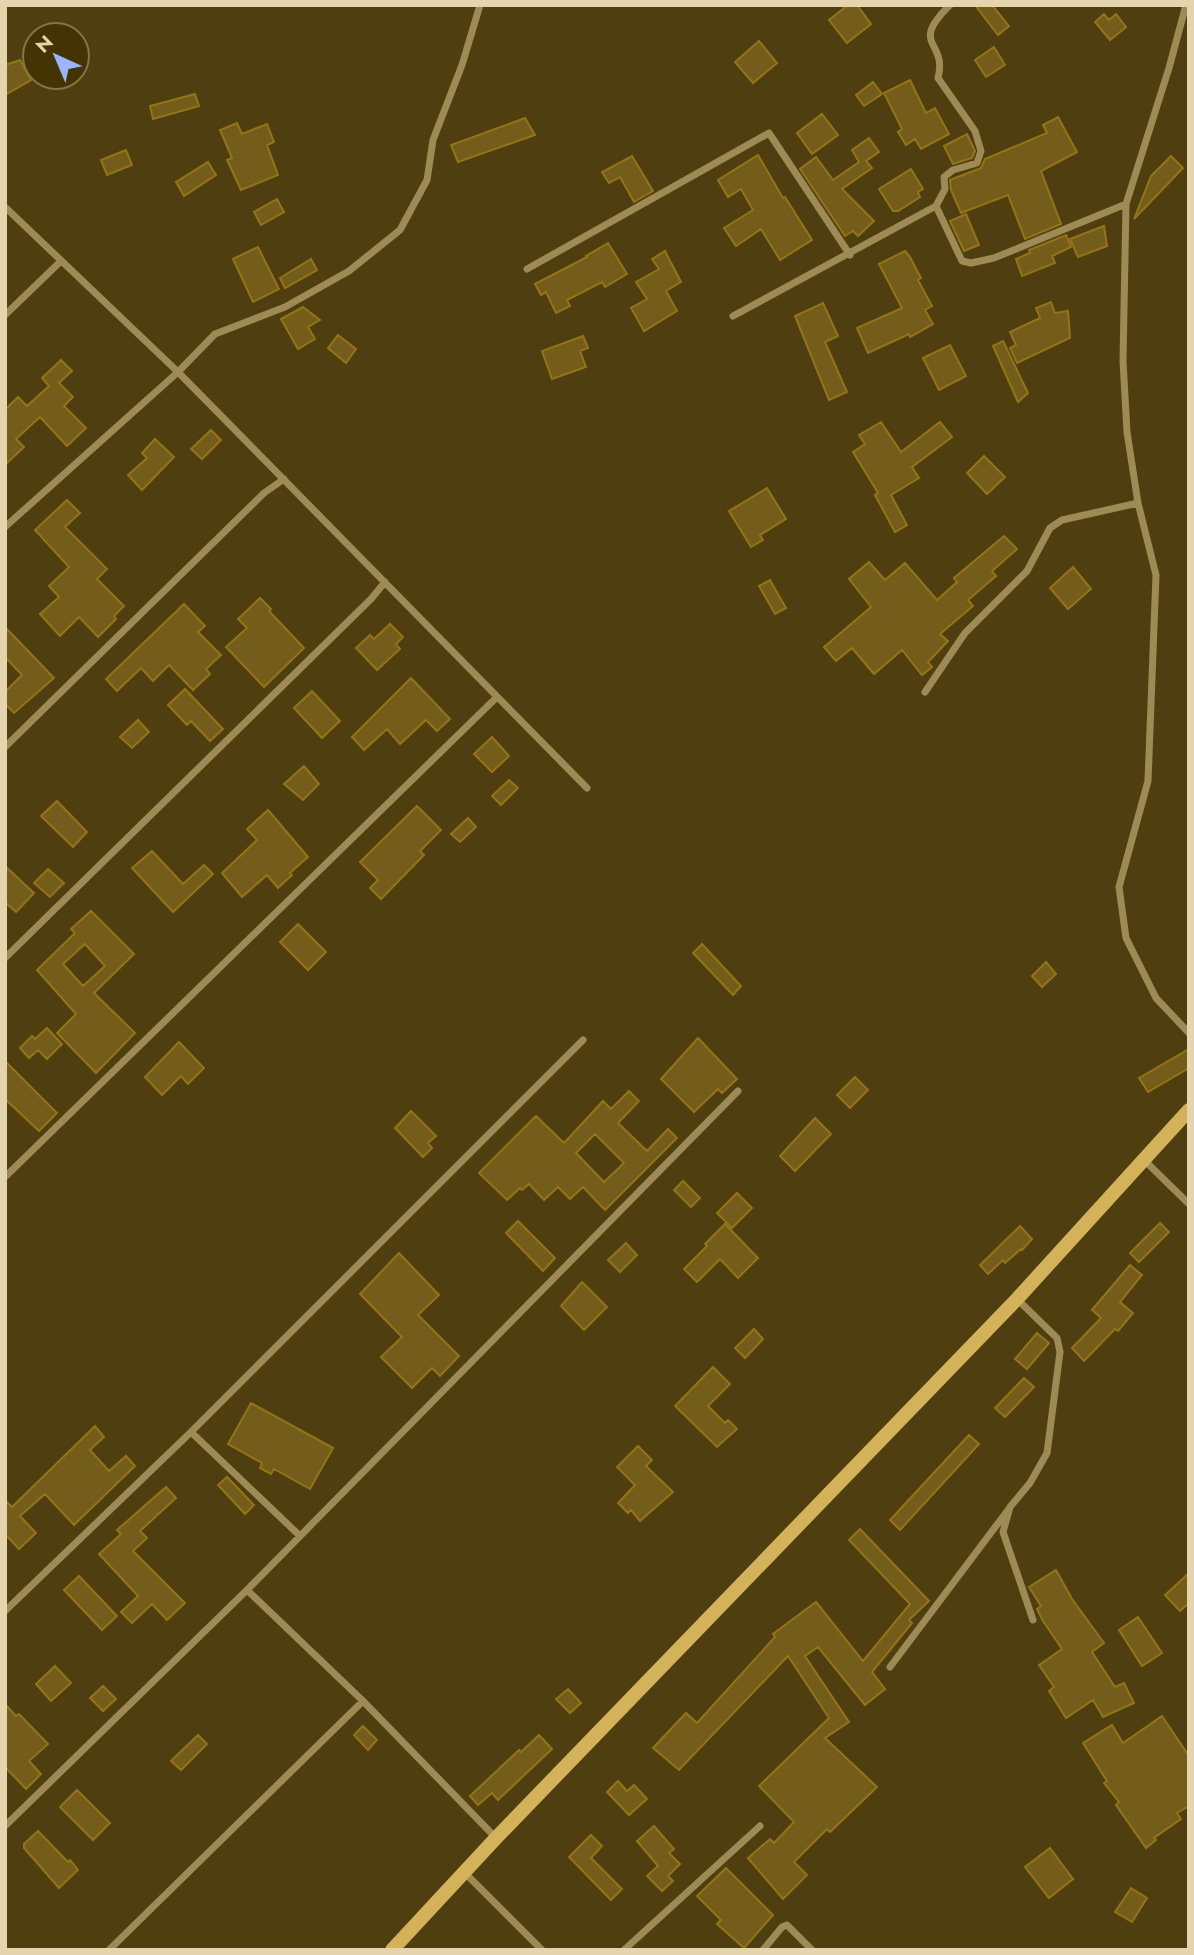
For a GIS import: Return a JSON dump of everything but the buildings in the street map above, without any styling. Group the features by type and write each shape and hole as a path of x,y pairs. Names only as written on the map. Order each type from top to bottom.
{"main road":[{"path":"392,1950 496,1838 1017,1299 1189,1110"}],"street":[{"path":"5,527 178,372 215,334 285,307 349,271 400,230 427,180 433,141 462,65 480,5"},
{"path":"733,316 936,206 944,189 944,177 953,170 976,163 981,151 975,131 938,78 942,64 930,40 930,30 950,5"},
{"path":"1186,5 1126,204 1123,361 1127,432 1138,503 1156,575 1148,781 1119,887 1126,938 1156,998 1189,1033"},
{"path":"527,269 769,133 850,254"},
{"path":"936,206 962,261 971,262 994,258 1126,204"},
{"path":"5,207 178,372 587,788"},
{"path":"5,316 61,261"},
{"path":"5,747 264,493 284,479"},
{"path":"925,692 965,633 1027,571 1050,528 1062,520 1138,503"},
{"path":"5,958 371,599 385,582"},
{"path":"5,1177 497,697"},
{"path":"5,1611 191,1432 583,1040"},
{"path":"5,1826 247,1590 738,1091"},
{"path":"1143,1158 1189,1204"},
{"path":"890,1667 1030,1483 1047,1453 1060,1352 1057,1338 1017,1299"},
{"path":"191,1432 300,1536"},
{"path":"1010,1507 1003,1532 1033,1620"},
{"path":"247,1590 363,1701 496,1838"},
{"path":"109,1950 363,1701"},
{"path":"624,1950 760,1826"},
{"path":"464,1872 542,1950"},
{"path":"763,1950 787,1924 812,1950"}]}
